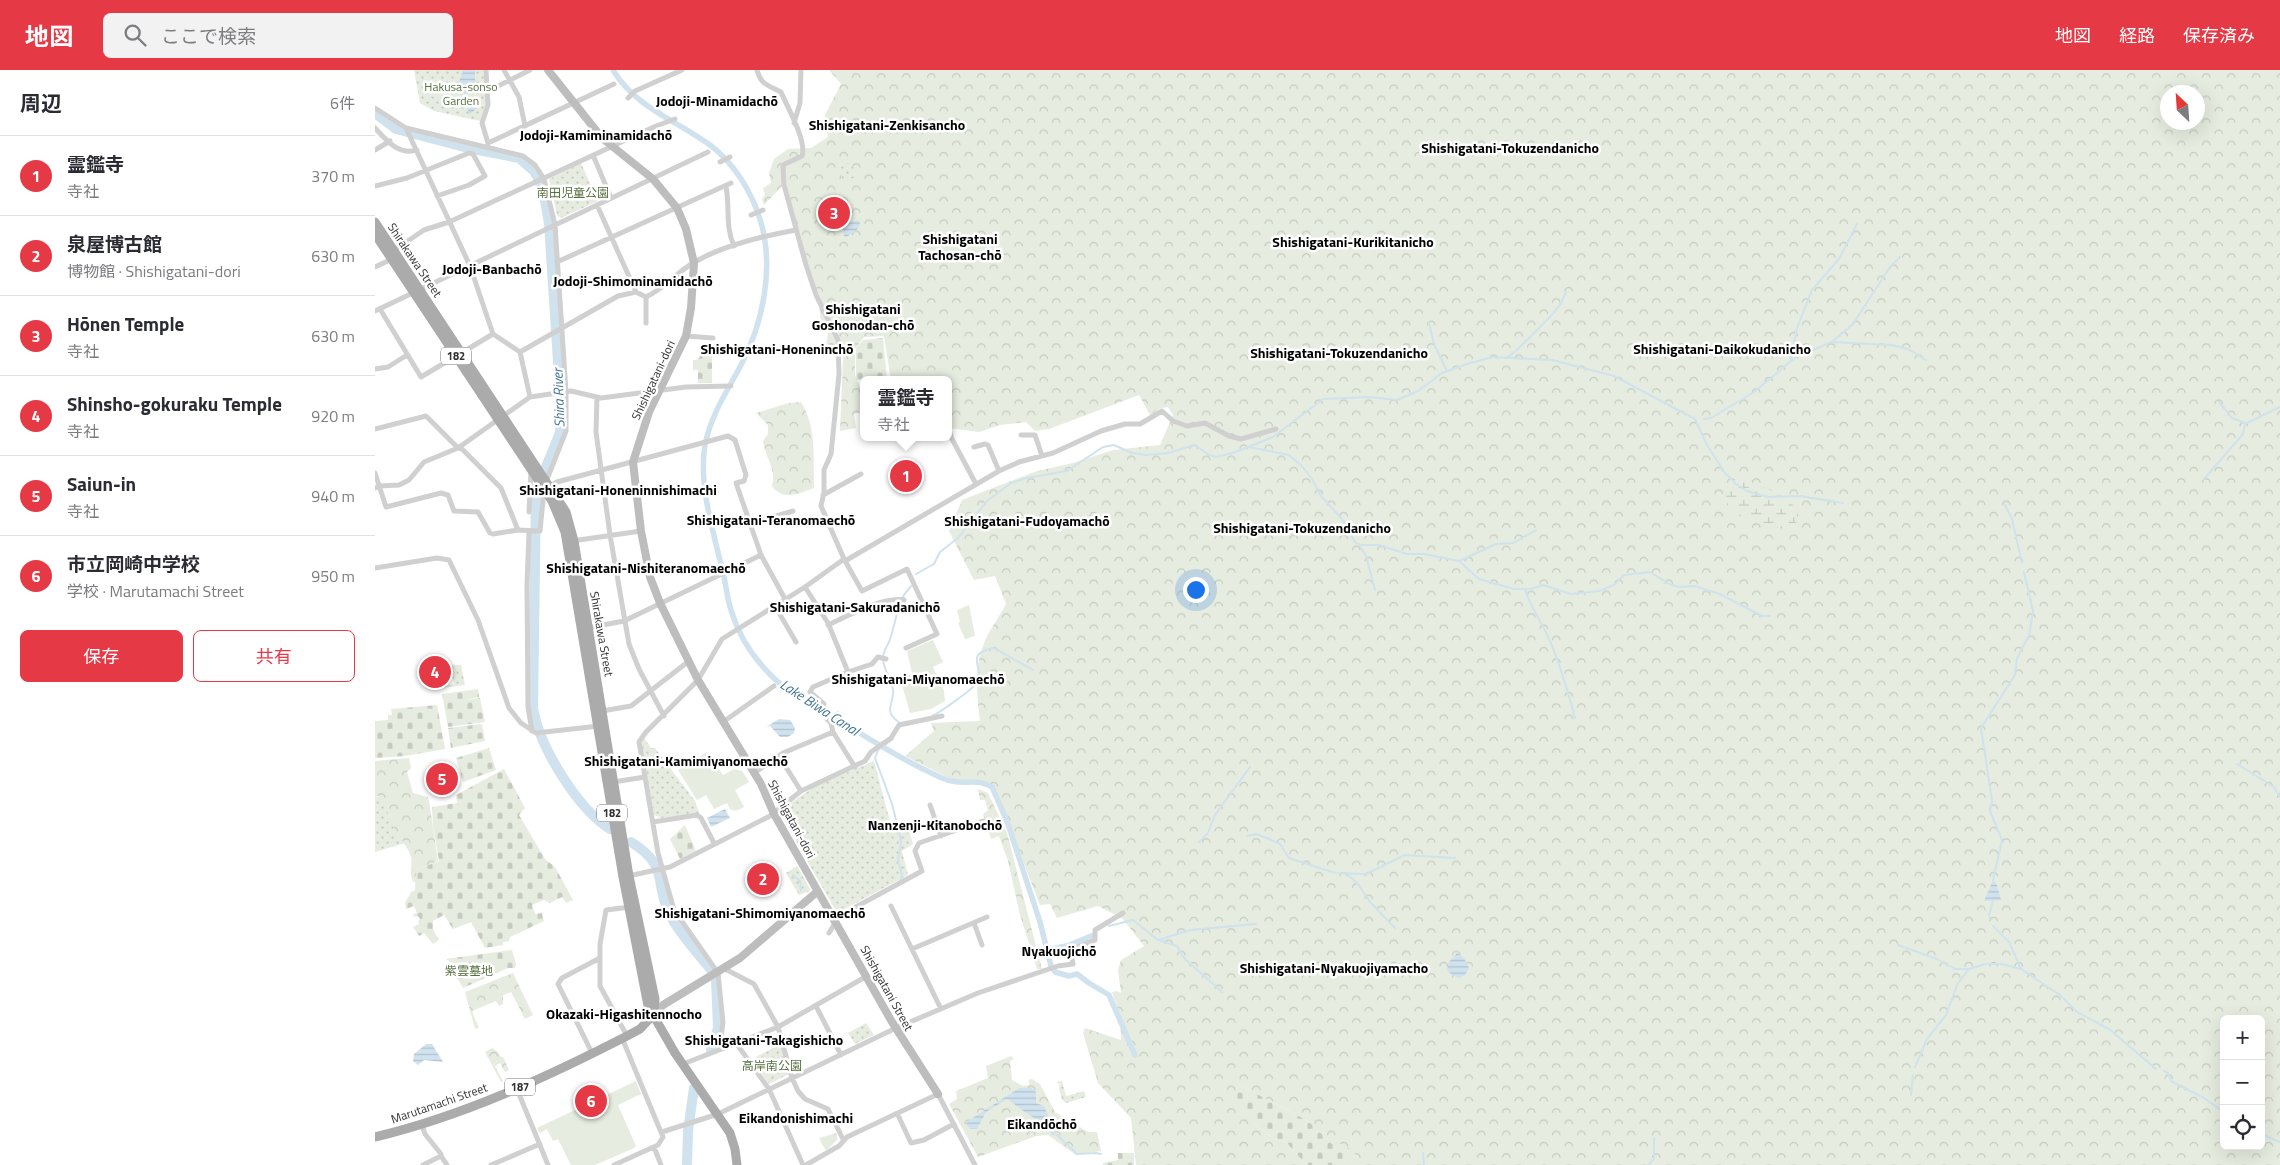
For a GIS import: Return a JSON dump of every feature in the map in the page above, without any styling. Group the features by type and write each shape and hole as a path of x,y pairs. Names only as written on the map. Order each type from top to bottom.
{"main road":[{"name":"Shirakawa Street","path":"375,222 393,255 542,480 566,512 648,1006 683,1064 730,1133 737,1165"},
{"name":"Shirakawa Street","path":"375,234 393,255"},
{"name":"Shirakawa Street","path":"585,628 602,711 601,726"},
{"name":"Marutamachi Street","path":"375,1137 422,1125 517,1089 625,1037 641,1028 654,1014"}],"street":[{"path":"486,70 488,105 482,122 488,144"},
{"path":"504,70 519,97 525,126"},
{"path":"488,91 530,70"},
{"name":"Shishigatani-dori","path":"548,70 594,130 653,179 677,208 686,229 694,262 691,308 686,336 659,390 642,430 633,462 641,531 650,577 660,603 699,680 754,772 774,814 819,891"},
{"path":"631,95 682,70"},
{"path":"757,70 759,80 764,85 781,92 794,123 803,152 802,156 783,165 782,171 796,230 816,294 838,340 839,374 831,454 824,470 821,506 844,560 862,591 907,569 937,634 906,648"},
{"path":"794,123 800,103 801,70"},
{"path":"488,144 614,84"},
{"path":"375,108 407,131 470,266 493,334 520,352 530,397"},
{"path":"375,267 423,230 449,222 656,126 673,120"},
{"path":"375,128 401,151 417,150"},
{"path":"407,131 488,144 523,156 535,164 554,226 557,262 557,330 561,392 566,431 529,512"},
{"path":"375,150 390,141"},
{"path":"493,334 421,377 378,310 708,152"},
{"path":"375,186 425,171 469,153 473,154 485,176 469,185 437,196"},
{"path":"593,156 611,198"},
{"path":"557,262 729,185 729,235 734,246"},
{"path":"597,205 636,292 646,297"},
{"path":"646,297 664,287 694,262 767,235 796,230"},
{"path":"520,352 618,296 636,292"},
{"path":"646,297 646,323"},
{"path":"686,336 713,338"},
{"path":"375,369 388,367 407,355"},
{"path":"377,487 399,485 409,480 424,462 458,448 530,397 561,392 597,397 624,396 659,390 729,386"},
{"path":"597,397 596,432 610,536 630,650 664,716"},
{"path":"843,1139 828,1109 805,1099 792,1078 778,1027 754,984 722,971 673,910 659,853 639,742 646,732 699,680 719,643 738,628 805,587 844,560 906,524 928,514 999,471 1101,431 1125,424 1140,424 1162,411 1173,420 1187,426 1205,423 1229,436 1241,439 1276,430"},
{"path":"375,429 426,416 501,488 518,530"},
{"path":"1021,435 1035,435 1041,456"},
{"path":"542,480 601,470 728,436 735,440 746,475 744,481 736,483 761,555 785,598"},
{"path":"952,439 976,484"},
{"path":"975,447 985,444 988,446 999,471"},
{"path":"375,473 377,487 386,507 441,493 448,496 454,511 478,512 490,533 518,530 540,531 542,480"},
{"path":"823,496 861,474"},
{"path":"751,524 793,511"},
{"path":"570,541 641,531"},
{"path":"530,532 527,690 528,712 536,732"},
{"path":"585,628 624,621 761,555"},
{"path":"375,568 437,558 449,560 478,620 509,708 517,719 536,732 601,726"},
{"path":"805,587 829,625 848,672"},
{"path":"829,625 886,602 903,599"},
{"path":"775,606 796,642"},
{"path":"855,767 833,732 835,718 822,714 824,704 812,696 811,690 848,672 873,664 878,657 884,658"},
{"path":"602,711 631,706 689,661"},
{"path":"723,722 774,686"},
{"path":"626,876 663,869 774,814 801,791 865,762 871,752 891,738 899,725 942,716"},
{"path":"754,772 779,756 833,732"},
{"path":"779,756 801,791"},
{"path":"611,782 645,778"},
{"path":"931,806 941,836"},
{"path":"653,822 697,815 701,818 714,843"},
{"path":"829,933 839,916 922,871 915,851 919,843 983,821"},
{"name":"Shishigatani Street","path":"819,891 896,1028 938,1094"},
{"name":"Marutamachi Street","path":"654,1014 663,1005 722,971 819,891"},
{"path":"614,1165 654,1147 663,1140 662,1132 625,1037 600,986 599,944 606,910 632,906"},
{"path":"891,906 941,1008"},
{"path":"662,1132 717,1114 941,1008 978,993 1052,968 1073,964 1071,952 1095,940 1095,930 1123,913"},
{"path":"912,949 987,917"},
{"path":"974,923 982,945"},
{"path":"592,1053 558,984 562,978 600,958"},
{"path":"719,1050 723,1023 722,971"},
{"path":"683,1064 778,1027 867,976"},
{"path":"816,1006 841,1055"},
{"path":"736,1043 769,1089 804,1165 839,1146 843,1139 938,1094 975,1165"},
{"path":"517,1089 548,1165"},
{"path":"897,1113 911,1143 924,1140 954,1124"},
{"path":"422,1125 425,1134 447,1165"},
{"path":"491,1165 539,1144"},
{"path":"654,1147 661,1165"},
{"path":"423,1165 441,1156"}],"green space":[{"name":"Hakusa-sonso Garden","path":"414,70 485,70 486,105 480,121 434,111 420,103"},
{"path":"829,70 2280,70 2280,1165 1347,1165 1356,1155 1332,1144 1308,1121 1240,1085 1250,1122 1275,1139 1287,1143 1306,1165 1136,1165 1131,1118 1098,1083 1083,1033 1085,1028 1121,1040 1120,1016 1112,992 1117,991 1121,993 1118,970 1121,960 1144,946 1122,918 1098,906 1057,918 1050,904 1040,905 993,785 953,780 905,756 934,731 931,723 980,721 977,683 980,655 988,635 1006,604 995,576 974,580 949,531 962,500 1037,471 1073,463 1113,450 1160,445 1173,415 1168,407 1161,408 1150,415 1139,395 1049,429 1035,431 1026,422 1000,425 979,432 952,428 952,376 890,376 884,336 864,337 855,349 855,375 860,388 860,413 854,414 856,428 840,431 843,358 841,345 826,346 828,333 821,323 818,295 804,255 785,183 764,205 762,199 765,195 763,188 771,183 769,173 774,159 788,149 811,148 828,137 825,115 841,84"},
{"path":"851,162 857,177 843,181 839,166"},
{"name":"南田児童公園","path":"581,163 598,201 561,218 557,215 549,179"},
{"path":"883,338 887,376 860,376 860,380 856,380 856,348 863,340"},
{"path":"702,354 712,354 712,383 698,383 698,370 693,370 693,360 697,360"},
{"path":"801,402 810,422 812,433 814,488 797,494 786,495 776,491 772,486 772,469 763,441 768,434 768,425 756,413 789,403"},
{"path":"1738,477 1774,492 1791,503 1796,509 1797,517 1793,532 1744,517 1729,506 1723,491"},
{"path":"969,605 975,636 965,639 958,623 960,622 957,610"},
{"path":"933,640 943,662 933,667 944,691 945,701 931,709 910,713 901,681 912,673 907,651"},
{"path":"437,664 461,665 465,685 442,688 443,686 454,684 453,678 446,667 437,667"},
{"path":"478,689 479,697 465,700 480,698 485,722 448,727 442,694"},
{"path":"437,705 445,749 405,756 375,758 375,721 388,720 388,715 392,715 391,709"},
{"path":"482,724 485,741 451,748 448,728"},
{"path":"644,738 651,748 655,748 695,801 699,813 661,818 654,815 641,744"},
{"path":"489,748 496,770 463,782 456,758"},
{"path":"707,752 723,775 734,769 742,771 749,782 735,790 744,807 736,811 730,809 727,803 714,809 706,795 697,800 678,770"},
{"path":"409,758 411,768 407,772 413,793 428,797 438,861 416,870 417,880 414,883 411,876 410,854 394,830 378,796 375,796 375,761"},
{"path":"874,761 891,825 906,821 913,844 902,851 908,875 837,913 779,811 817,785"},
{"path":"504,769 525,808 519,815 545,859 555,867 573,900 566,903 562,897 550,903 544,900 532,905 535,914 542,913 544,921 510,937 509,941 503,942 503,945 485,948 471,922 453,929 444,915 433,921 433,929 439,940 433,944 424,933 419,936 413,927 419,924 418,921 420,919 418,916 414,917 413,914 417,913 414,906 406,909 405,903 411,892 415,890 416,870 439,861 432,807 457,803 456,795"},
{"path":"978,789 988,793 1007,833 1042,969 1037,969 1020,915 1008,861 999,836 991,839 983,814 988,810 985,800 980,800"},
{"path":"375,796 381,798 398,836 405,843 375,852"},
{"path":"685,825 696,851 680,859 670,839"},
{"path":"797,866 810,889 810,891 799,895 786,873"},
{"name":"紫雲墓地","path":"512,950 516,964 515,968 508,968 463,988 454,972 452,972 449,961 446,959"},
{"path":"513,973 533,1015 525,1019 511,992 503,995 503,1004 499,1006 496,1001 472,1011 479,1028 475,1029 465,992"},
{"path":"866,1023 874,1035 855,1044 848,1033"},
{"name":"高岸南公園","path":"781,1044 789,1074 769,1084 752,1059"},
{"path":"492,1048 503,1057 509,1070 505,1072 500,1063 495,1066 503,1081 501,1082 485,1052"},
{"path":"1011,1056 1014,1059 1010,1061 1012,1080 1023,1086 1029,1085 1029,1080 1032,1079 1040,1084 1055,1112 1088,1132 1097,1132 1101,1151 1076,1155 1048,1135 1036,1136 978,1157 949,1104 957,1099 956,1091 988,1078 986,1066"},
{"path":"636,1081 641,1094 618,1105 636,1146 632,1149 595,1165 571,1165 558,1139 553,1141 547,1129 540,1133 537,1128"},
{"path":"1062,1081 1066,1096 1084,1091 1086,1097 1066,1103 1062,1100 1059,1089 1060,1084 1057,1082"},
{"path":"1240,1085 1308,1121 1332,1144 1344,1144 1356,1155 1347,1165 1306,1165 1287,1143 1275,1139 1250,1122 1240,1110 1236,1093"},
{"path":"837,1133 837,1140 826,1151 819,1138"},
{"path":"1118,1153 1134,1153 1134,1165 1103,1165 1103,1163 1118,1160"}],"water":[{"path":"463,70 475,70 475,85 479,86 474,86 465,95 474,103 474,107 477,108 469,115 464,95 465,92 458,88 461,85 459,82"},
{"path":"858,220 860,223 857,229 846,237 844,236 842,225"},
{"path":"779,719 790,720 795,728 794,733 788,737 780,737 770,726 766,727"},
{"path":"725,809 730,818 711,827 707,818"},
{"path":"1993,880 1997,885 2001,900 1984,901"},
{"path":"1457,953 1464,958 1469,968 1465,975 1459,978 1447,970 1449,962"},
{"path":"426,1044 432,1044 443,1062 424,1060 418,1065 413,1061 414,1054"},
{"path":"1019,1088 1031,1088 1036,1092 1036,1103 1044,1106 1056,1134 1052,1135 1043,1121 1030,1115 1007,1099 986,1112 977,1129 970,1129 966,1124 968,1121"}],"waterway":[{"name":"Lake Biwa Canal","path":"613,70 622,83 645,104 697,136 727,160 747,188 760,219 766,256 766,276 760,314 748,350 719,404 711,424 703,460 708,509 730,605 739,630 762,666 777,681 797,695 914,764 942,778 956,782 986,784 992,787 1008,824 1040,922 1051,966 1055,972 1069,976 1077,974 1109,995 1135,1055"},
{"name":"Shira River","path":"375,113 396,129 468,148 519,158 534,171 544,195 549,223 561,408 560,433 536,491 533,708 543,740 561,775 585,807 610,829"},
{"path":"1791,360 1797,328 1812,290 1839,259 1857,224"},
{"path":"1832,342 1853,324 1890,267 1900,257"},
{"path":"1560,305 1566,292"},
{"path":"1516,351 1559,306"},
{"path":"1429,323 1434,344 1447,371"},
{"path":"1704,419 1711,418 1754,392 1796,357 1832,342 1891,345 1908,349 1926,360"},
{"path":"1507,358 1514,352"},
{"path":"916,574 934,564 940,552 958,538 987,501 1011,483 1027,478 1067,471 1103,447 1114,445 1132,453 1146,455 1168,453 1195,445 1209,455 1216,457 1233,453 1273,437 1323,399 1369,397 1397,400 1418,391 1442,373 1493,357 1552,360 1614,376 1695,419 1707,445 1725,473 1736,484 1747,491 1768,497 1800,496 1843,503"},
{"path":"2219,402 2232,418 2245,423"},
{"path":"2204,479 2243,434 2245,424 2280,407"},
{"path":"1249,447 1289,455 1301,465 1312,479 1321,496 1342,519 1355,542 1360,545 1379,545 1407,554 1424,554 1459,561 1496,544 1513,543 1536,530"},
{"path":"2005,505 2012,519 2022,563"},
{"path":"1360,546 1366,556 1375,590"},
{"path":"1459,561 1479,579 1514,589 1530,589 1543,585 1571,594 1599,591 1614,585 1624,575 1650,572 1669,584 1679,587 1694,586 1720,594 1762,616 1770,616"},
{"path":"1993,880 2002,840 1990,811 1992,801 1981,728 2015,675 2017,658 2029,635 2033,611 2024,572"},
{"path":"900,723 890,712 893,689 883,658 901,600 911,586"},
{"path":"1525,589 1554,650 1575,718"},
{"path":"932,716 956,701 977,683 979,677 977,658 984,651 994,648 1033,670"},
{"path":"893,739 878,750 875,758 892,804 900,836 901,843 898,860 902,875 900,881"},
{"path":"2237,764 2274,787 2280,797"},
{"path":"1199,842 1208,833 1215,815 1250,767"},
{"path":"1247,836 1256,834 1267,838 1280,844 1289,858 1335,873 1366,874 1405,855 1455,858"},
{"name":"Shira River","path":"631,842 652,859 670,915 684,937 712,971"},
{"path":"1347,874 1358,884 1370,902 1395,928"},
{"path":"793,875 800,881 801,891"},
{"path":"1990,918 1993,900"},
{"path":"1109,926 1133,920 1158,940 1177,946 1185,959 1222,992"},
{"path":"1158,940 1190,930 1256,924"},
{"path":"1993,926 2009,942 2021,969 2060,995 2077,1012 2109,1029 2156,1069"},
{"path":"1048,952 1068,948 1092,938"},
{"path":"1898,945 1937,959 1955,969 1969,969 1986,964 2002,964 2021,969"},
{"path":"1915,1067 1927,1039 1946,1015 1958,983 1969,969"},
{"name":"Shira River","path":"711,1050 718,1028 716,979"},
{"path":"2164,1071 2168,1073 2171,1081 2204,1098 2220,1109"},
{"path":"1911,1095 1913,1075"},
{"path":"687,1165 688,1131 694,1088"},
{"path":"1056,1134 1077,1154 1101,1154"},
{"path":"2265,1136 2280,1142"},
{"path":"1648,1165 1654,1159 1654,1138"},
{"path":"1423,1153 1424,1165"}],"place":[{"name":"Hōnen Temple","path":"834,213"},
{"name":"霊鑑寺","path":"906,476"},
{"name":"Shinsho-gokuraku Temple","path":"435,672"},
{"name":"Saiun-in","path":"442,779"},
{"name":"泉屋博古館","path":"763,879"},
{"name":"市立岡崎中学校","path":"591,1101"}],"district":[{"name":"Jodoji-Minamidachō","path":"717,100"},
{"name":"Shishigatani-Zenkisancho","path":"887,124"},
{"name":"Jodoji-Kamiminamidachō","path":"596,134"},
{"name":"Shishigatani-Tokuzendanicho","path":"1510,147"},
{"name":"Shishigatani-Kurikitanicho","path":"1353,241"},
{"name":"Shishigatani Tachosan-chō","path":"960,246"},
{"name":"Jodoji-Banbachō","path":"492,268"},
{"name":"Jodoji-Shimominamidachō","path":"633,280"},
{"name":"Shishigatani Goshonodan-chō","path":"863,316"},
{"name":"Shishigatani-Honeninchō","path":"777,348"},
{"name":"Shishigatani-Daikokudanicho","path":"1722,348"},
{"name":"Shishigatani-Tokuzendanicho","path":"1339,352"},
{"name":"Shishigatani-Honeninnishimachi","path":"618,489"},
{"name":"Shishigatani-Teranomaechō","path":"771,519"},
{"name":"Shishigatani-Fudoyamachō","path":"1027,520"},
{"name":"Shishigatani-Tokuzendanicho","path":"1302,527"},
{"name":"Shishigatani-Nishiteranomaechō","path":"646,567"},
{"name":"Shishigatani-Sakuradanichō","path":"855,606"},
{"name":"Shishigatani-Miyanomaechō","path":"918,678"},
{"name":"Shishigatani-Kamimiyanomaechō","path":"686,760"},
{"name":"Nanzenji-Kitanobochō","path":"935,824"},
{"name":"Shishigatani-Shimomiyanomaechō","path":"760,912"},
{"name":"Nyakuojichō","path":"1059,950"},
{"name":"Shishigatani-Nyakuojiyamacho","path":"1334,967"},
{"name":"Okazaki-Higashitennocho","path":"624,1013"},
{"name":"Shishigatani-Takagishicho","path":"764,1039"},
{"name":"Eikandonishimachi","path":"796,1117"},
{"name":"Eikandōchō","path":"1042,1123"}]}
